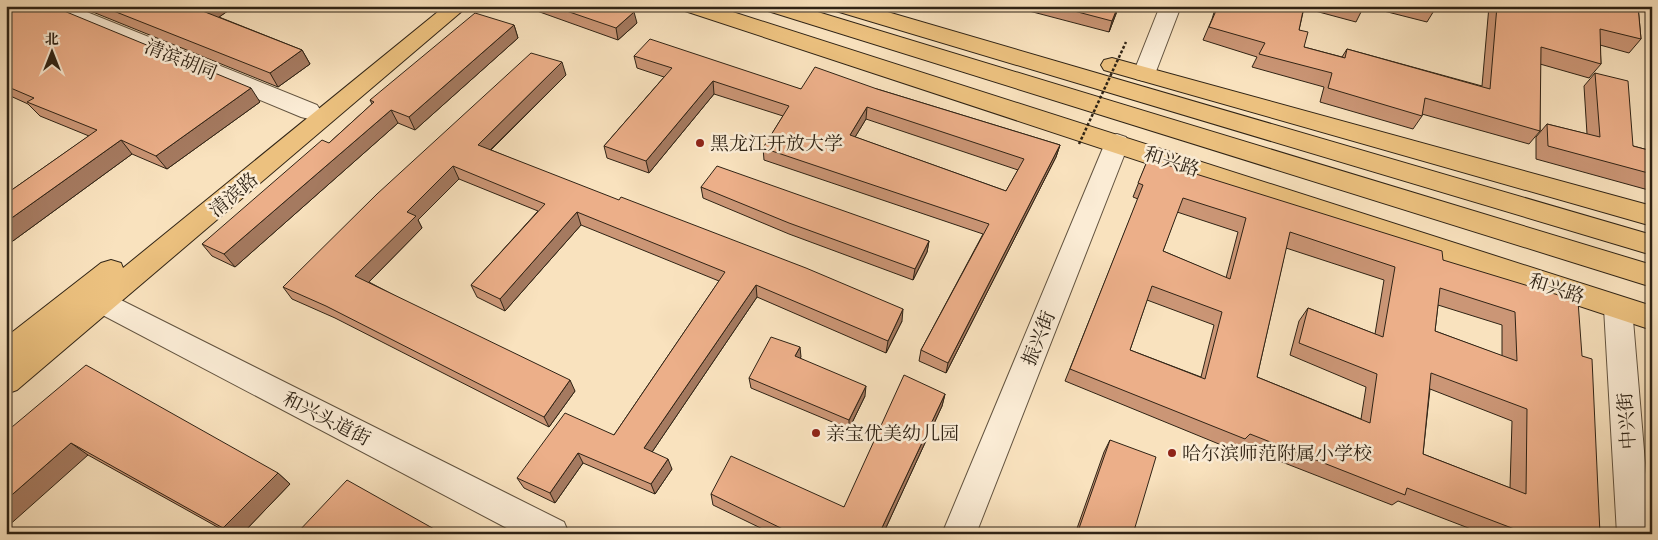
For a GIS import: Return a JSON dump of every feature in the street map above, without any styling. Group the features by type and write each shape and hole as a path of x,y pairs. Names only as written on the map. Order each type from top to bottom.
{"main road":[{"name":"清滨路","path":"6,354 439,6"},
{"name":"清滨路","path":"6,381 458,6"},
{"name":"和兴路","path":"692,6 1652,318"},
{"path":"775,6 895,22 1059,50 1652,216"},
{"path":"844,6 1652,245"},
{"name":"和兴路","path":"895,22 1053,92 1652,276"},
{"path":"824,50 1053,92"}],"street":[{"name":"清滨胡同","path":"54,6 309,111"},
{"path":"1144,74 1171,6"},
{"name":"振兴街","path":"959,534 1117,143"},
{"name":"和兴头道街","path":"103,302 552,534"},
{"name":"中兴街","path":"1618,308 1634,534"}],"path":[{"path":"1079,144 1126,42"}],"building":[{"path":"6,6 52,6 251,88 156,156 121,140 6,222 6,194 97,130 27,102 34,98 6,86"},
{"path":"101,6 206,6 200,10 302,50 270,73"},
{"path":"552,6 618,6 634,12 616,28"},
{"path":"1055,6 1118,6 1112,21"},
{"path":"1218,6 1304,6 1299,30 1308,32 1304,47 1345,58 1347,49 1490,89 1497,6 1638,6 1641,39 1600,29 1601,64 1541,47 1540,131 1425,98 1422,116 1328,88 1332,73 1259,54 1265,43 1209,27"},
{"path":"475,13 514,25 409,117 391,110 224,254 202,244 322,140 329,143 374,102 370,100"},
{"path":"650,39 801,89 815,67 877,89 1060,145 948,363 921,350 989,224 763,148 789,106 713,81 646,161 604,146 672,68 634,56","holes":["867,107 1024,159 1006,191 850,135"]},
{"path":"531,53 562,62 478,145 619,200 621,197 806,268 903,309 888,341 756,285 644,448 668,459 651,484 578,453 550,493 517,478 565,413 614,435 725,272 577,212 500,299 471,285 545,204 453,166 407,212 416,216 355,276 570,380 544,417 326,306 283,287 377,194"},
{"path":"1595,73 1628,81 1633,146 1652,151 1652,174 1548,146 1547,124 1600,137"},
{"path":"1148,159 1442,251 1443,260 1578,301 1582,356 1592,359 1600,534 1517,534 1517,530 1407,488 1405,495 1250,434 1245,439 1070,369 1143,185 1138,183","holes":["1183,198 1246,218 1230,279 1163,251","1290,232 1395,267 1383,337 1308,308 1299,343 1377,374 1370,423 1257,377","1152,286 1222,312 1205,379 1130,350","1440,288 1515,312 1517,361 1435,331","1431,373 1527,409 1526,494 1423,454"]},
{"path":"717,166 929,241 915,269 789,223 701,187"},
{"path":"771,337 800,347 795,356 866,386 849,420 749,378"},
{"path":"86,365 278,473 223,528 71,443 6,500 6,432"},
{"path":"904,375 945,394 879,534 793,534 711,494 731,456 844,507"},
{"path":"1110,440 1156,457 1133,534 1077,534"},
{"path":"347,480 443,534 298,534"}],"place":[{"name":"黑龙江开放大学","path":"700,143"},
{"name":"亲宝优美幼儿园","path":"816,433"},
{"name":"哈尔滨师范附属小学校","path":"1172,453"}]}
